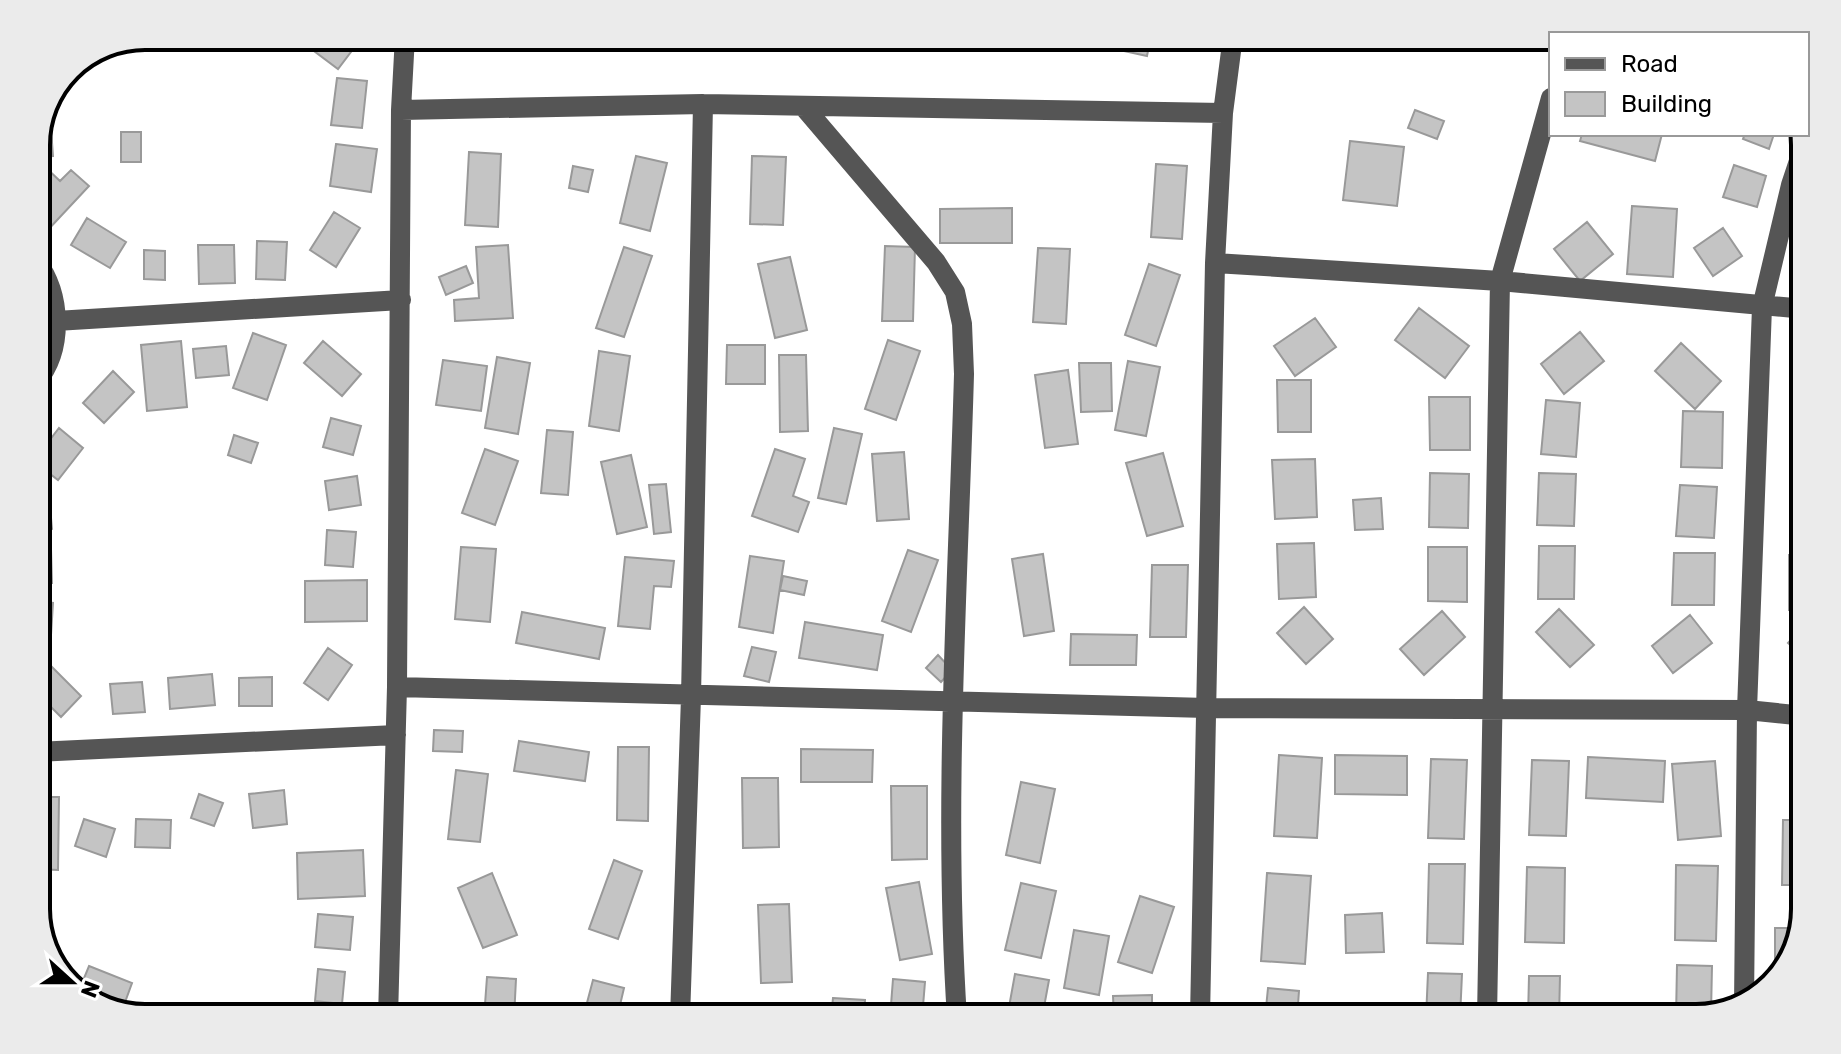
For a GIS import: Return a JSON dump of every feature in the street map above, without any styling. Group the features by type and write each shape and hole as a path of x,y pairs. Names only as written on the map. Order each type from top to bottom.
{"street":[{"path":"388,1004 397,687 401,110 404,50"},
{"path":"1200,1004 1215,263 1223,113 1231,50"},
{"path":"401,110 703,104 1223,113"},
{"path":"680,1004 691,697 703,104"},
{"path":"1487,1004 1495,708 1500,281 1549,105"},
{"path":"803,106 936,262 955,292 962,324 964,374 954,699 953,953 956,1004"},
{"path":"1744,990 1747,710 1762,307 1791,185"},
{"path":"1215,263 1500,281 1791,308"},
{"path":"50,287 56,321 50,354"},
{"path":"56,321 401,300"},
{"path":"397,687 691,697 954,699 1207,708 1747,710 1791,715"},
{"path":"50,751 396,735"}],"building":[{"path":"313,50 352,50 338,69"},
{"path":"1119,50 1148,50 1147,56"},
{"path":"337,78 367,81 362,128 331,125"},
{"path":"1415,110 1444,121 1437,139 1408,128"},
{"path":"51,132 53,156 50,156"},
{"path":"121,132 141,132 141,162 121,162"},
{"path":"1581,136 1661,136 1655,161 1580,141"},
{"path":"1744,136 1773,136 1769,149 1743,139"},
{"path":"1350,141 1404,147 1397,206 1343,200"},
{"path":"336,144 377,149 371,192 330,186"},
{"path":"469,152 501,154 498,227 465,225"},
{"path":"636,156 667,163 650,231 620,223"},
{"path":"752,156 786,157 783,225 750,224"},
{"path":"1156,164 1187,166 1182,239 1151,237"},
{"path":"1734,165 1766,176 1757,207 1723,197"},
{"path":"573,166 593,170 588,192 569,188"},
{"path":"71,170 89,186 50,228 50,172 60,181"},
{"path":"1632,206 1677,209 1673,277 1627,274"},
{"path":"1012,208 1012,243 940,243 940,209"},
{"path":"334,212 360,228 336,267 310,250"},
{"path":"87,218 126,242 110,268 71,245"},
{"path":"1587,222 1613,254 1580,281 1554,249"},
{"path":"1723,228 1742,256 1713,276 1694,248"},
{"path":"257,241 287,242 285,280 256,279"},
{"path":"198,245 234,245 235,283 199,284"},
{"path":"508,245 513,318 455,321 454,300 479,298 476,247"},
{"path":"885,246 915,247 913,321 882,321"},
{"path":"624,247 652,256 624,337 596,328"},
{"path":"1038,248 1070,249 1066,324 1033,322"},
{"path":"144,250 165,251 165,280 144,279"},
{"path":"790,257 807,330 775,338 758,264"},
{"path":"1149,264 1180,275 1156,346 1125,335"},
{"path":"466,266 473,283 446,295 439,277"},
{"path":"1419,308 1469,346 1445,378 1395,340"},
{"path":"1315,318 1336,347 1295,376 1274,346"},
{"path":"1580,332 1604,361 1564,394 1541,364"},
{"path":"253,333 286,345 267,400 233,388"},
{"path":"888,340 920,351 896,420 865,409"},
{"path":"181,341 187,407 147,411 141,345"},
{"path":"323,341 361,374 342,396 304,363"},
{"path":"1681,343 1721,381 1695,409 1655,371"},
{"path":"727,345 765,345 765,384 726,384"},
{"path":"226,346 229,375 196,378 193,349"},
{"path":"599,351 630,356 619,431 589,426"},
{"path":"779,355 806,355 808,431 780,432"},
{"path":"497,357 530,363 518,434 485,428"},
{"path":"443,360 487,366 481,411 436,405"},
{"path":"1128,361 1160,367 1146,436 1115,430"},
{"path":"1079,363 1111,363 1112,411 1081,412"},
{"path":"1068,370 1078,444 1045,448 1035,375"},
{"path":"113,371 134,392 104,423 83,403"},
{"path":"1277,380 1311,380 1311,432 1278,432"},
{"path":"1429,397 1470,397 1470,450 1430,450"},
{"path":"1546,400 1580,403 1576,457 1541,454"},
{"path":"1683,411 1723,412 1722,468 1681,467"},
{"path":"331,418 361,426 353,455 323,447"},
{"path":"59,428 83,448 58,480 50,474 50,440"},
{"path":"834,428 862,434 846,504 818,498"},
{"path":"547,430 573,432 568,495 541,493"},
{"path":"234,435 258,443 251,463 228,455"},
{"path":"485,449 518,461 495,525 462,513"},
{"path":"775,449 805,459 793,496 809,502 798,532 752,516"},
{"path":"904,452 909,519 877,521 872,454"},
{"path":"1163,453 1183,526 1147,536 1126,463"},
{"path":"631,455 647,527 617,534 601,462"},
{"path":"1315,459 1317,517 1275,519 1272,460"},
{"path":"1430,473 1469,474 1468,528 1429,527"},
{"path":"1539,473 1576,474 1574,526 1537,525"},
{"path":"357,476 361,505 329,510 325,481"},
{"path":"666,484 671,532 654,534 649,485"},
{"path":"1680,485 1717,487 1714,538 1676,536"},
{"path":"1381,498 1383,529 1355,530 1353,500"},
{"path":"327,530 356,532 353,567 325,565"},
{"path":"1314,543 1316,597 1279,599 1277,544"},
{"path":"1539,546 1575,546 1574,599 1538,599"},
{"path":"461,547 496,549 490,622 455,619"},
{"path":"1428,547 1467,547 1467,602 1428,601"},
{"path":"50,549 51,549 50,583"},
{"path":"908,550 938,560 911,632 882,621"},
{"path":"1674,553 1715,553 1714,605 1672,605"},
{"path":"1043,554 1054,631 1024,636 1012,559"},
{"path":"1789,555 1791,555 1791,610"},
{"path":"750,556 784,561 773,633 739,627"},
{"path":"625,557 674,561 671,587 654,586 650,629 618,626"},
{"path":"1152,565 1188,565 1186,637 1150,637"},
{"path":"783,576 807,581 804,595 780,590"},
{"path":"367,580 367,621 305,622 305,581"},
{"path":"50,603 53,603 50,635"},
{"path":"1304,607 1333,639 1306,664 1277,633"},
{"path":"1559,609 1594,645 1570,667 1536,632"},
{"path":"1442,611 1465,637 1424,675 1400,649"},
{"path":"522,612 605,628 599,659 516,643"},
{"path":"1690,615 1712,643 1673,673 1652,646"},
{"path":"805,622 883,635 877,670 799,658"},
{"path":"1071,634 1137,635 1136,665 1070,665"},
{"path":"752,647 776,652 769,682 744,676"},
{"path":"328,648 352,665 328,700 304,683"},
{"path":"938,655 952,670 941,682 926,668"},
{"path":"50,665 81,696 61,717 50,706"},
{"path":"212,674 215,705 170,709 168,678"},
{"path":"272,677 272,706 239,706 239,678"},
{"path":"142,682 145,712 113,714 110,684"},
{"path":"434,730 463,731 462,752 433,751"},
{"path":"519,741 589,752 585,781 514,771"},
{"path":"618,747 649,747 648,821 617,820"},
{"path":"801,749 873,750 872,782 801,782"},
{"path":"1279,755 1322,758 1317,838 1274,836"},
{"path":"1335,755 1407,756 1407,795 1335,794"},
{"path":"1588,757 1665,761 1663,802 1586,798"},
{"path":"1431,759 1467,760 1464,839 1428,838"},
{"path":"1532,760 1569,761 1566,836 1529,835"},
{"path":"1715,761 1721,836 1678,840 1672,764"},
{"path":"456,770 488,774 480,842 448,839"},
{"path":"742,778 778,778 779,847 743,848"},
{"path":"1021,782 1055,789 1040,863 1006,855"},
{"path":"891,786 927,786 927,859 892,860"},
{"path":"284,790 287,824 253,828 249,794"},
{"path":"199,794 223,803 214,826 191,818"},
{"path":"50,797 59,797 58,870 50,870"},
{"path":"84,819 115,829 106,857 75,846"},
{"path":"136,819 171,820 170,848 135,847"},
{"path":"1783,820 1791,820 1791,885 1782,885"},
{"path":"363,850 365,896 298,899 297,853"},
{"path":"614,860 642,871 618,939 589,929"},
{"path":"1429,864 1465,864 1463,944 1427,943"},
{"path":"1676,865 1718,866 1716,941 1675,940"},
{"path":"1527,867 1565,868 1564,943 1525,942"},
{"path":"492,873 517,935 483,948 458,888"},
{"path":"1267,873 1311,876 1305,964 1261,961"},
{"path":"919,882 932,954 900,960 886,888"},
{"path":"1021,883 1056,891 1041,958 1005,950"},
{"path":"1140,896 1174,907 1152,973 1118,962"},
{"path":"789,904 792,982 761,983 758,905"},
{"path":"1382,913 1384,952 1346,953 1345,915"},
{"path":"318,914 353,917 350,950 315,947"},
{"path":"1775,928 1789,928 1784,945 1775,961"},
{"path":"1074,930 1109,936 1099,995 1064,988"},
{"path":"1677,965 1712,966 1711,1002 1676,1004"},
{"path":"89,966 132,983 125,1002 109,997 83,981"},
{"path":"318,969 345,972 342,1004 315,1001"},
{"path":"1428,973 1462,974 1461,1004 1427,1004"},
{"path":"1015,974 1049,980 1045,1004 1010,1004"},
{"path":"1529,976 1560,976 1559,1004 1528,1004"},
{"path":"487,977 516,979 515,1004 485,1004"},
{"path":"893,979 925,982 923,1004 891,1004"},
{"path":"593,980 624,988 620,1004 587,1004"},
{"path":"1268,988 1299,991 1298,1004 1266,1004"},
{"path":"1152,995 1152,1004 1113,1004 1113,996"},
{"path":"833,998 865,1000 865,1004 832,1004"}]}
